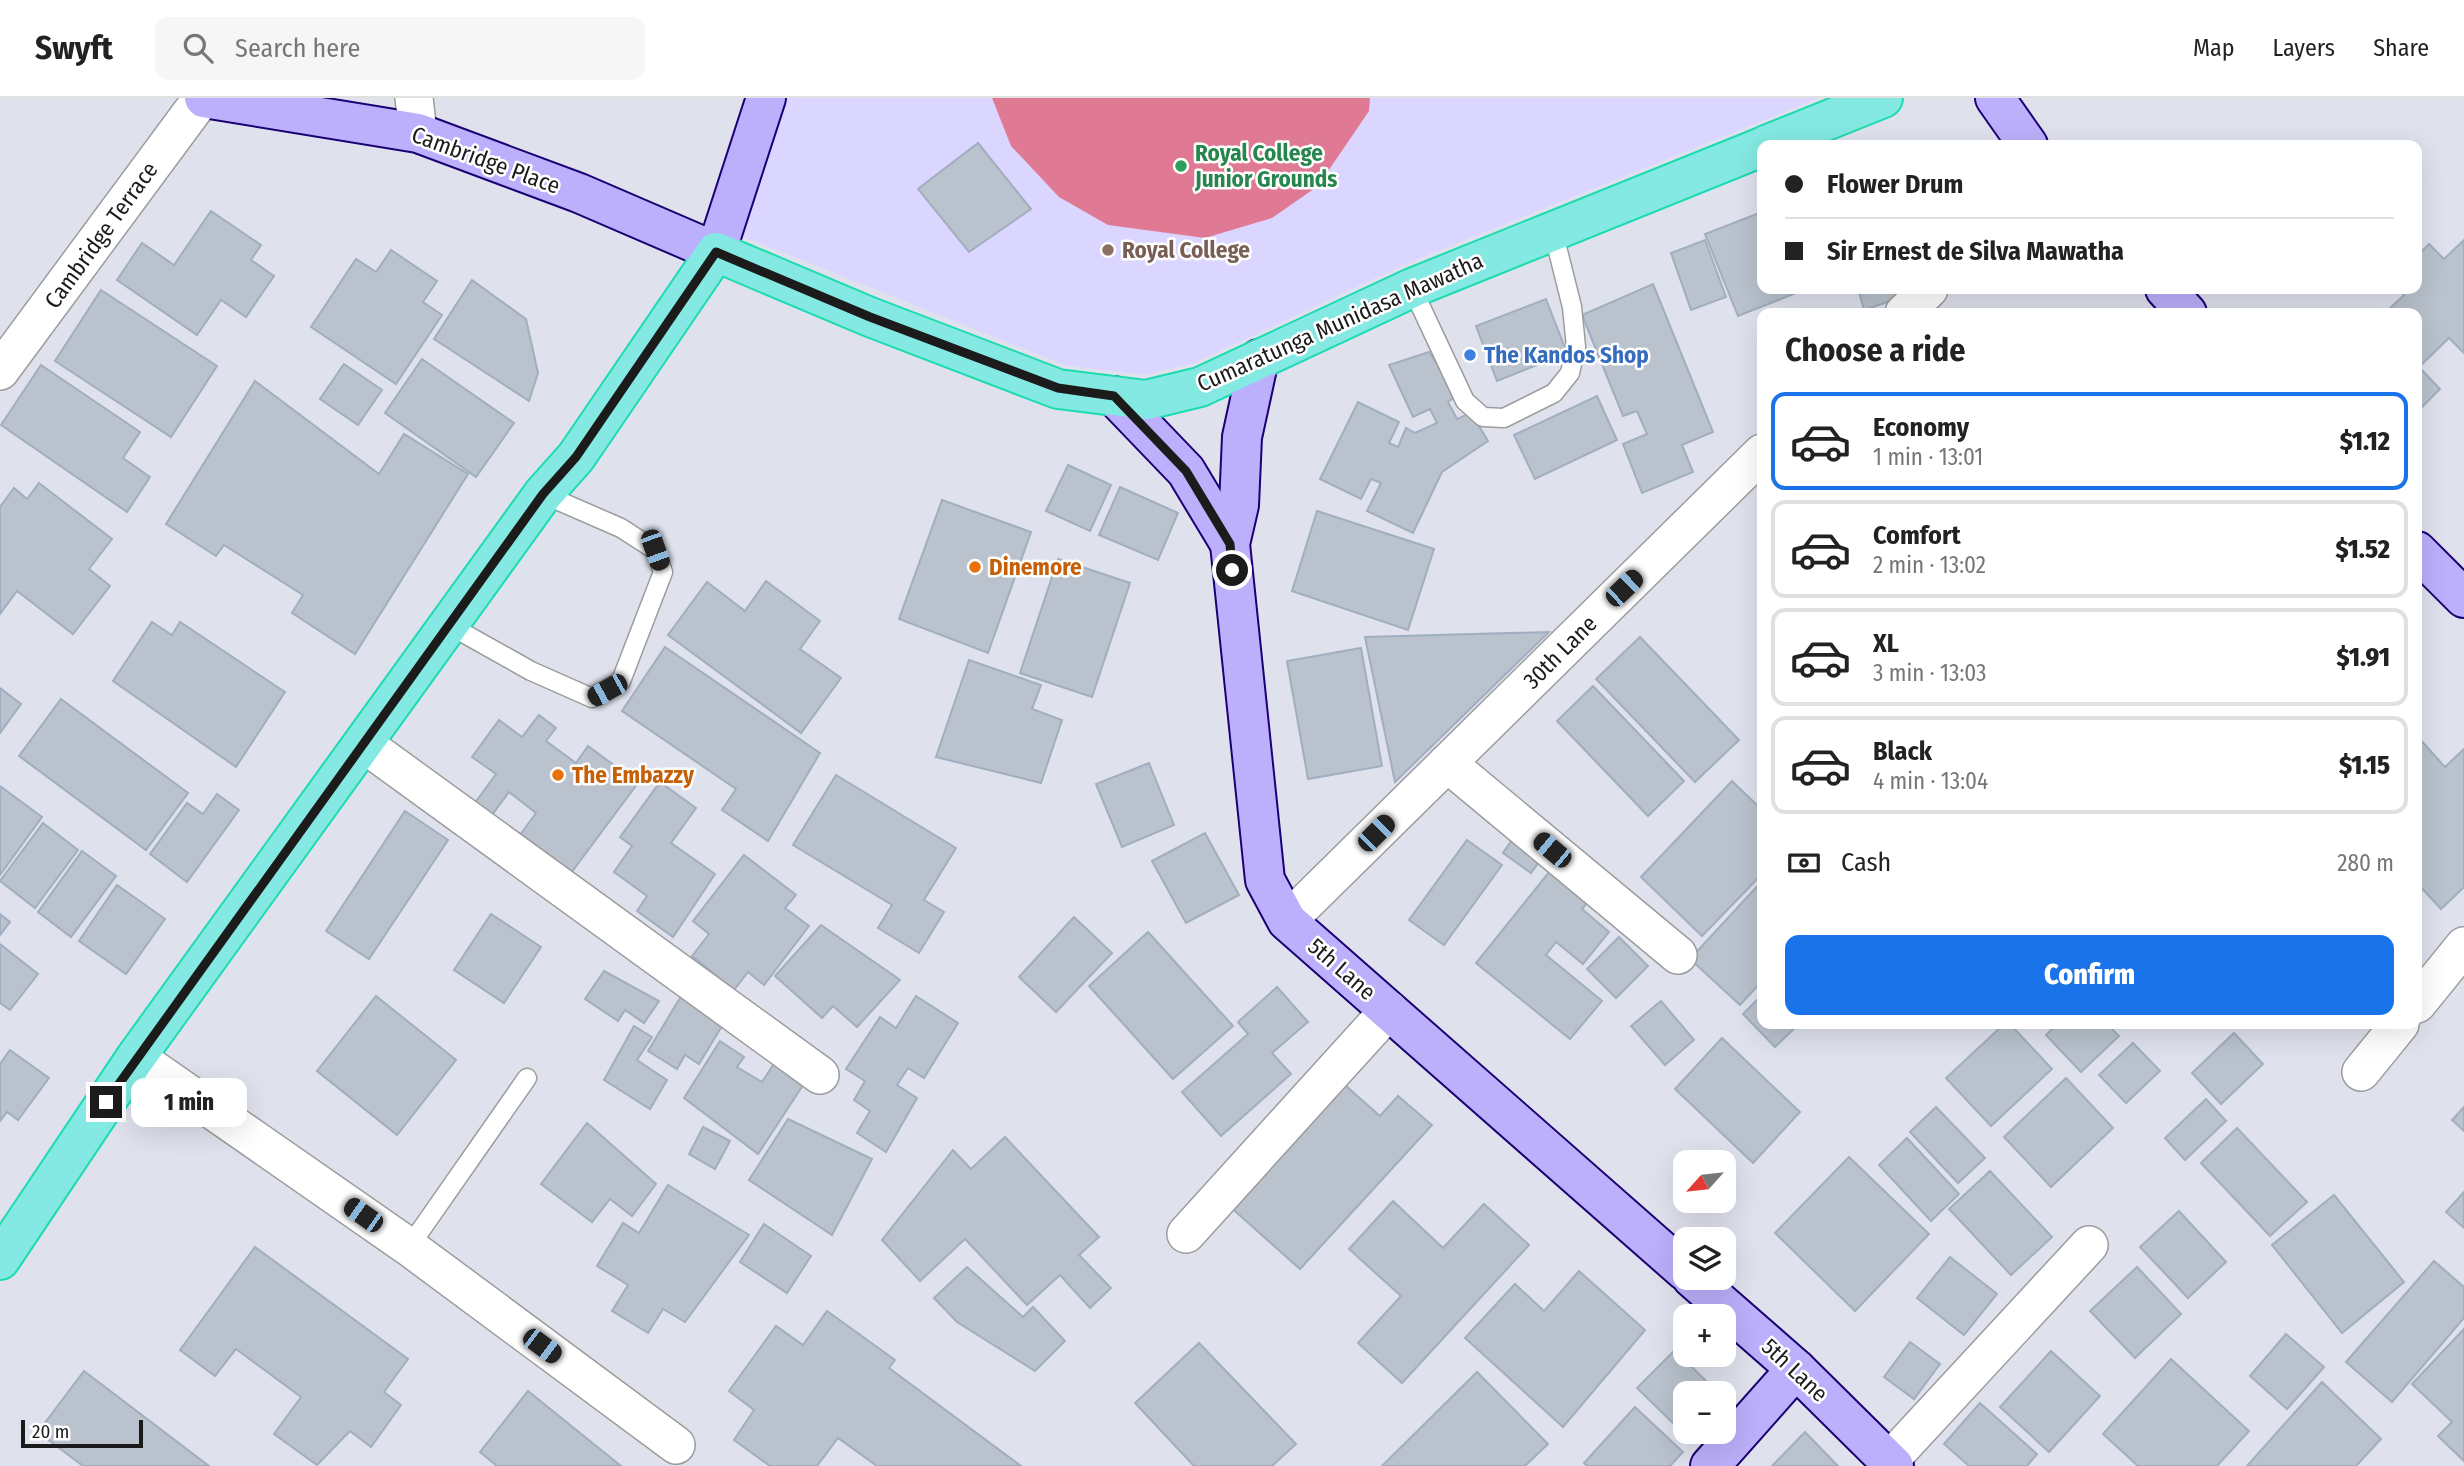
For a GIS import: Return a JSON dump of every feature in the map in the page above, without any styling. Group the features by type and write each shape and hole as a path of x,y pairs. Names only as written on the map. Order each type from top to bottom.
{"highway":[{"name":"Cumaratunga Munidasa Mawatha","path":"1779,140 1883,98"},
{"name":"Cumaratunga Munidasa Mawatha","path":"716,252 870,317 1058,388 1146,400 1199,387 1412,288 1757,149"},
{"path":"0,1259 136,1057 543,494 576,457 716,252"}],"main road":[{"name":"Cambridge Place","path":"203,98 416,116 579,193 716,252"},
{"path":"716,252 766,98"},
{"path":"1995,98 2024,140"},
{"path":"2170,294 2183,308"},
{"name":"5th Lane","path":"1259,359 1242,437 1239,505 1230,544 1265,880 1287,921 1673,1260"},
{"name":"5th Lane","path":"1114,396 1186,471 1230,544"},
{"path":"2422,556 2464,598"},
{"name":"5th Lane","path":"1706,1290 1796,1369 1892,1464"},
{"path":"1710,1466 1796,1369"}],"street":[{"name":"Cambridge Terrace","path":"0,371 203,98"},
{"path":"1909,308 1924,294"},
{"name":"30th Lane","path":"1287,921 1757,458"},
{"path":"364,744 820,1075"},
{"path":"1447,763 1678,955"},
{"path":"2422,998 2464,946"},
{"path":"1186,1234 1389,1010"},
{"path":"2361,1072 2396,1029"},
{"path":"136,1057 409,1247 676,1445"},
{"path":"1892,1464 2089,1245"}],"lane":[{"path":"1412,288 1465,401 1483,417 1504,418 1554,393 1570,373 1576,347 1572,307 1553,231"},
{"path":"449,625 531,671 592,698 621,681 663,572 655,550 621,528 543,494"},
{"path":"409,1247 527,1078"}],"shaded area":[{"name":"Royal College","path":"777,98 1819,98 1403,265 1192,364 1144,375 1064,365 739,235"},
{"name":"Royal College Junior Grounds","path":"992,98 1370,98 1369,111 1318,186 1272,218 1205,238 1108,225 1059,197 1011,146"}],"building":[{"path":"978,143 1031,209 969,252 918,189"},
{"path":"211,211 261,245 251,260 274,276 246,317 221,300 197,335 117,280 142,243 174,265"},
{"path":"1757,214 1757,294 1793,294 1738,316 1705,234"},
{"path":"1705,240 1726,297 1691,310 1671,253"},
{"path":"2464,240 2464,353 2449,338 2422,364 2422,308 2390,308 2403,294 2422,294 2422,251 2429,244 2444,259"},
{"path":"391,250 437,281 423,302 442,315 396,384 311,327 356,259 376,272"},
{"path":"472,280 526,319 538,373 529,401 434,339"},
{"path":"1653,284 1713,432 1682,445 1693,472 1642,493 1623,444 1647,434 1637,411 1623,416 1582,315"},
{"path":"101,290 217,366 171,437 55,361"},
{"path":"1859,294 1894,294 1896,299 1863,308"},
{"path":"1546,299 1567,353 1497,381 1476,326"},
{"path":"1429,352 1458,395 1448,402 1457,419 1471,413 1488,441 1442,472 1413,533 1367,511 1381,483 1371,479 1361,499 1320,479 1358,402 1399,422 1389,443 1398,447 1406,428 1415,433 1437,423 1430,409 1413,417 1389,365"},
{"path":"422,359 514,423 476,477 385,413"},
{"path":"344,364 382,390 358,425 320,399"},
{"path":"41,365 140,432 123,458 150,477 127,512 1,425"},
{"path":"2422,370 2440,389 2422,407"},
{"path":"255,381 379,474 404,434 468,474 355,654 292,613 303,595 224,545 216,556 166,524"},
{"path":"1597,396 1617,440 1535,479 1514,435"},
{"path":"1068,465 1111,485 1090,531 1046,511"},
{"path":"39,483 112,539 89,569 110,586 73,634 17,591 0,614 0,507 14,488 27,499"},
{"path":"1120,487 1178,513 1158,560 1099,535"},
{"path":"942,500 1031,532 988,653 899,619"},
{"path":"1317,511 1434,549 1408,630 1292,591"},
{"path":"1058,559 1130,583 1092,697 1020,673"},
{"path":"766,581 820,621 800,649 841,678 801,733 668,635 707,582 745,611"},
{"path":"152,622 172,635 180,622 285,692 236,767 113,681"},
{"path":"1549,632 1395,782 1365,637"},
{"path":"1640,637 1739,740 1695,782 1596,679"},
{"path":"665,647 820,753 768,841 722,810 736,789 622,711"},
{"path":"1361,648 1382,766 1308,779 1287,661"},
{"path":"969,660 1041,685 1032,709 1062,720 1041,783 936,757"},
{"path":"1593,686 1684,781 1648,816 1557,721"},
{"path":"0,688 21,704 0,733"},
{"path":"61,699 188,793 146,850 19,756"},
{"path":"539,715 556,728 546,741 576,763 588,746 638,783 571,873 520,835 536,813 509,792 489,819 472,807 496,774 472,757 499,720 522,737"},
{"path":"2422,742 2445,767 2464,749 2464,887 2441,909 2422,888"},
{"path":"1149,763 1174,825 1122,847 1096,784"},
{"path":"836,775 956,848 924,900 944,912 919,953 878,928 892,905 793,845"},
{"path":"1732,781 1757,805 1757,879 1702,936 1641,877"},
{"path":"660,782 696,808 671,843 715,874 673,937 637,911 647,896 614,872 632,846 620,837"},
{"path":"0,786 42,817 0,875"},
{"path":"217,794 239,810 187,882 150,854 187,803 203,814"},
{"path":"405,811 448,840 369,959 326,931"},
{"path":"43,823 78,850 35,908 0,881"},
{"path":"1518,831 1547,851 1531,873 1503,853"},
{"path":"1205,833 1239,895 1186,923 1152,861"},
{"path":"1467,840 1502,865 1444,945 1409,920"},
{"path":"82,851 116,876 71,937 38,912"},
{"path":"744,855 796,895 785,908 809,926 764,985 748,972 734,990 692,956 709,934 693,921"},
{"path":"1554,866 1592,897 1582,909 1609,932 1583,964 1556,942 1546,955 1602,1001 1570,1039 1476,963"},
{"path":"117,885 165,919 126,974 79,941"},
{"path":"1757,886 1757,986 1740,1005 1690,959"},
{"path":"0,914 10,922 0,935"},
{"path":"491,914 541,947 504,1003 454,970"},
{"path":"1074,917 1112,953 1056,1012 1019,977"},
{"path":"821,925 900,980 857,1027 833,1006 822,1018 775,976"},
{"path":"1148,932 1233,1026 1173,1079 1089,986"},
{"path":"1619,937 1648,966 1616,998 1587,969"},
{"path":"0,944 38,974 10,1010 0,1003"},
{"path":"604,971 659,1001 644,1023 625,1010 618,1021 585,999"},
{"path":"1277,987 1308,1022 1272,1053 1291,1074 1221,1136 1182,1092 1248,1034 1238,1022"},
{"path":"683,993 725,1021 699,1064 685,1055 677,1069 648,1051"},
{"path":"376,996 456,1060 397,1135 317,1071"},
{"path":"916,996 958,1023 924,1078 908,1068 897,1085 917,1098 886,1152 857,1133 870,1111 854,1100 865,1081 846,1069 880,1017 896,1028"},
{"path":"1757,1000 1757,1028 1743,1014"},
{"path":"1661,1001 1694,1040 1665,1065 1631,1026"},
{"path":"634,1026 652,1037 637,1060 667,1080 650,1109 604,1080"},
{"path":"1758,1029 1794,1029 1775,1047"},
{"path":"1999,1029 2015,1029 2052,1069 1991,1126 1946,1078"},
{"path":"2052,1029 2112,1029 2119,1036 2081,1072 2046,1035"},
{"path":"2234,1033 2263,1064 2221,1104 2192,1073"},
{"path":"1722,1038 1800,1112 1753,1163 1675,1089"},
{"path":"720,1041 744,1057 737,1067 762,1082 775,1062 805,1082 758,1154 684,1098"},
{"path":"2133,1043 2160,1071 2126,1103 2099,1075"},
{"path":"10,1050 49,1078 18,1120 7,1112 0,1121 0,1064"},
{"path":"1337,1078 1380,1116 1398,1096 1432,1125 1300,1269 1228,1205"},
{"path":"2066,1078 2113,1128 2051,1187 2004,1137"},
{"path":"2206,1099 2226,1121 2185,1160 2165,1138"},
{"path":"1936,1107 1985,1158 1958,1183 1910,1132"},
{"path":"2464,1107 2464,1131 2452,1120"},
{"path":"788,1119 872,1159 832,1235 749,1180"},
{"path":"587,1123 656,1184 632,1216 610,1199 592,1222 541,1184"},
{"path":"703,1127 730,1141 715,1169 689,1154"},
{"path":"2237,1128 2307,1202 2270,1236 2201,1163"},
{"path":"1005,1137 1099,1237 1079,1255 1111,1288 1090,1308 1060,1275 1027,1305 965,1239 920,1281 882,1240 953,1150 971,1169"},
{"path":"1907,1138 1959,1194 1931,1221 1879,1165"},
{"path":"1849,1157 1929,1234 1855,1311 1775,1233"},
{"path":"1990,1171 2052,1237 2011,1275 1949,1209"},
{"path":"668,1185 749,1235 685,1322 663,1309 648,1333 612,1311 628,1285 597,1266 623,1223 639,1233"},
{"path":"2464,1192 2464,1228 2446,1212"},
{"path":"2334,1195 2404,1282 2342,1333 2272,1245"},
{"path":"1393,1201 1443,1248 1484,1204 1529,1245 1402,1383 1358,1343 1401,1296 1349,1249"},
{"path":"2179,1211 2226,1262 2188,1298 2140,1247"},
{"path":"764,1224 811,1256 787,1293 740,1262"},
{"path":"255,1247 408,1359 384,1392 401,1405 371,1447 350,1431 317,1465 274,1434 301,1397 236,1349 215,1376 180,1350"},
{"path":"1950,1257 1997,1294 1964,1335 1917,1298"},
{"path":"2434,1261 2464,1287 2464,1318 2392,1402 2346,1362"},
{"path":"967,1267 1023,1317 1033,1307 1065,1341 1035,1371 957,1322 934,1298"},
{"path":"2137,1267 2181,1314 2135,1358 2090,1311"},
{"path":"1579,1271 1645,1330 1563,1427 1465,1338 1515,1284 1544,1311"},
{"path":"827,1311 895,1360 889,1368 1021,1466 877,1466 838,1438 817,1466 770,1466 734,1440 754,1410 729,1391 776,1326 803,1345"},
{"path":"2464,1329 2464,1461 2438,1436 2452,1422 2412,1384"},
{"path":"2286,1334 2324,1367 2287,1409 2250,1376"},
{"path":"1910,1342 1940,1364 1914,1399 1884,1377"},
{"path":"1199,1343 1296,1444 1272,1466 1194,1466 1135,1403"},
{"path":"2051,1351 2100,1396 2049,1452 2000,1407"},
{"path":"1673,1352 1673,1367 1692,1367 1706,1381 1673,1381 1673,1423 1637,1388"},
{"path":"2171,1359 2249,1431 2217,1466 2138,1466 2103,1434"},
{"path":"84,1371 209,1466 83,1466 38,1432"},
{"path":"1477,1372 1548,1444 1525,1466 1382,1466"},
{"path":"2322,1382 2381,1439 2356,1466 2247,1466"},
{"path":"528,1391 621,1466 497,1466 480,1452"},
{"path":"1980,1403 2037,1454 2027,1466 1969,1466 1944,1444"},
{"path":"1635,1407 1683,1452 1670,1466 1587,1466 1584,1463"},
{"path":"1805,1432 1838,1466 1772,1466"}],"place":[{"name":"Royal College Junior Grounds","path":"1181,166"},
{"name":"Royal College","path":"1108,250"},
{"name":"The Kandos Shop","path":"1470,355"},
{"name":"Dinemore","path":"975,567"},
{"name":"The Embazzy","path":"558,775"}],"route":[{"path":"106,1102 543,494 576,457 716,252 870,317 1058,388 1114,396 1186,471 1230,544 1232,570"}]}
